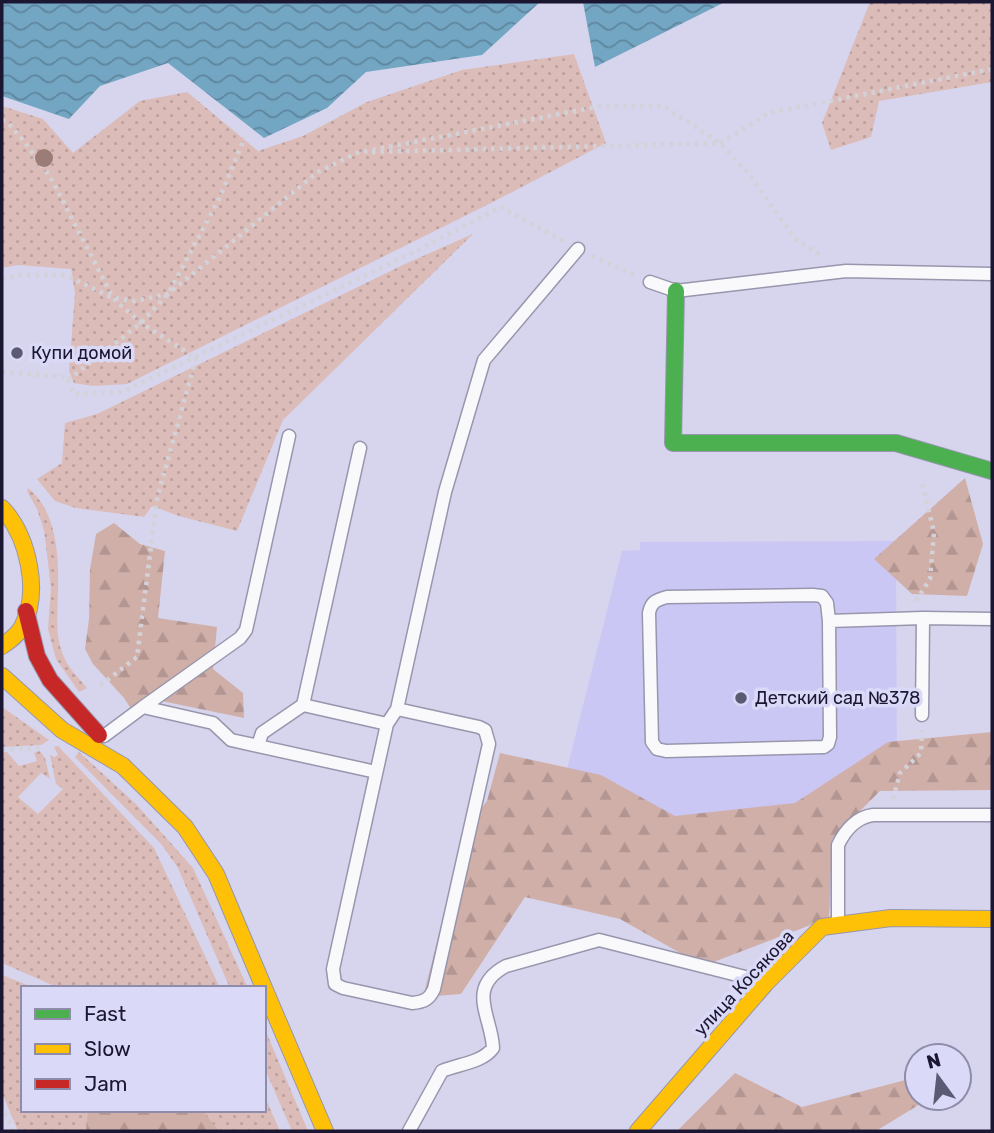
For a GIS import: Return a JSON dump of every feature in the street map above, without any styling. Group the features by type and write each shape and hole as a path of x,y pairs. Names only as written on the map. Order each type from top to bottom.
{"street":[{"path":"676,291 673,443 896,443 992,471"},
{"path":"2,508 14,520 21,536 29,583 23,626 13,639 2,646"},
{"path":"26,611 37,656 50,680 118,755 123,766"},
{"path":"2,676 62,730 123,766 185,827 216,874 263,986"},
{"name":"улица Косякова","path":"638,1131 766,983 821,928 891,918 992,919"},
{"path":"266,993 325,1131"}],"lane":[{"path":"397,709 479,727 485,730 489,744 435,989 431,997 423,1002 412,1003 343,988 335,984 332,969 387,724 397,709 445,492 484,359 578,249"},
{"path":"650,282 676,291 846,271 992,274"},
{"path":"102,738 240,638 246,630 289,436"},
{"path":"257,746 262,733 303,705 360,448"},
{"path":"822,596 827,603 829,621 831,737 824,747 666,751 657,749 652,743 649,614 650,605 656,600 667,597 822,596"},
{"path":"922,715 923,618"},
{"path":"829,621 992,619"},
{"path":"303,705 387,724"},
{"path":"143,707 212,723 231,740 376,772"},
{"path":"838,925 838,851 840,841 859,819 873,815 992,815"},
{"path":"409,1131 442,1071 481,1058 493,1048 482,999 492,977 506,966 599,940 766,983"}],"path":[{"path":"357,153 720,143 769,113 992,69"},
{"path":"68,380 141,323 168,294 318,172 357,153 601,106 663,106 720,143 749,174 795,239 846,271"},
{"path":"2,120 23,140 51,178 113,298"},
{"path":"113,298 135,301 168,294 219,199 245,137"},
{"path":"2,372 64,377 74,394 121,392 410,254 501,207 578,249 650,282"},
{"path":"2,279 20,275 65,275 113,298 141,323 196,358"},
{"path":"96,688 137,657 157,499 196,358"},
{"path":"907,619 908,613 930,579 934,533 913,448"},
{"path":"888,815 900,773 921,753 922,715"},
{"path":"2,750 46,748"},
{"path":"2,1105 13,1131"}],"shaded area":[{"path":"870,2 992,2 992,82 879,101 871,137 831,150 822,123"},
{"path":"574,54 606,143 127,384 93,386 74,383 69,371 75,293 71,269 18,265 2,268 2,106 43,119 73,153 140,101 187,92 258,151 303,136 367,102 462,70"},
{"path":"473,234 283,420 237,531 152,506 144,517 76,508 55,501 37,479 62,463 65,423 97,414 405,264"},
{"path":"28,488 45,508 54,534 58,561 59,640 68,665 87,688 79,692 56,659 48,629 51,588 44,530"},
{"name":"Детский сад №378","path":"896,541 897,776 834,777 831,909 539,880 622,551 640,550 640,542"},
{"path":"2,707 49,740 41,745 2,747"},
{"path":"58,746 154,848 219,986 54,986 2,963 2,752 7,752 19,766 37,761 34,753 40,751 45,758 50,779 41,773 18,797 38,814 63,789 56,784 50,755 58,755 54,747"},
{"path":"79,752 136,804 193,868 247,986 229,986 178,868 162,845 75,757"},
{"path":"2,975 30,986 21,986 21,1112 266,1112 266,1100 280,1131 18,1131 2,1093"},
{"path":"266,1032 308,1131 292,1131 266,1072"}],"green space":[{"path":"965,478 983,544 967,596 912,594 874,559"},
{"path":"114,523 140,544 165,551 158,618 217,627 213,669 243,693 244,718 147,698 137,718 124,698 93,664 85,649 89,619 90,569 96,534"},
{"path":"992,732 992,790 880,791 832,839 829,918 703,966 620,919 525,897 461,994 423,997 467,826 487,801 500,753 601,775 675,816 795,803 888,742"},
{"path":"735,1073 802,1107 903,1081 903,1112 907,1112 876,1131 677,1131"},
{"path":"88,1112 204,1112 219,1131 86,1131"}],"water":[{"path":"2,2 540,2 482,55 366,72 327,108 264,138 168,63 100,86 69,119 2,96"},
{"path":"583,2 725,2 595,67"}],"traffic: fast":[{"path":"676,291 673,443 896,443 992,471"}],"traffic: slow":[{"path":"2,508 19,533 31,581 31,598 22,627 2,646"},
{"path":"2,676 62,730 123,766 185,827 216,874 263,986"},
{"path":"638,1131 766,983 822,927 891,918 992,919"},
{"path":"266,993 325,1131"}],"traffic: jam":[{"path":"26,611 37,656 50,680 99,735"}],"place":[{"name":"Купи домой","path":"17,353"},
{"name":"Детский сад №378","path":"741,698"}]}
